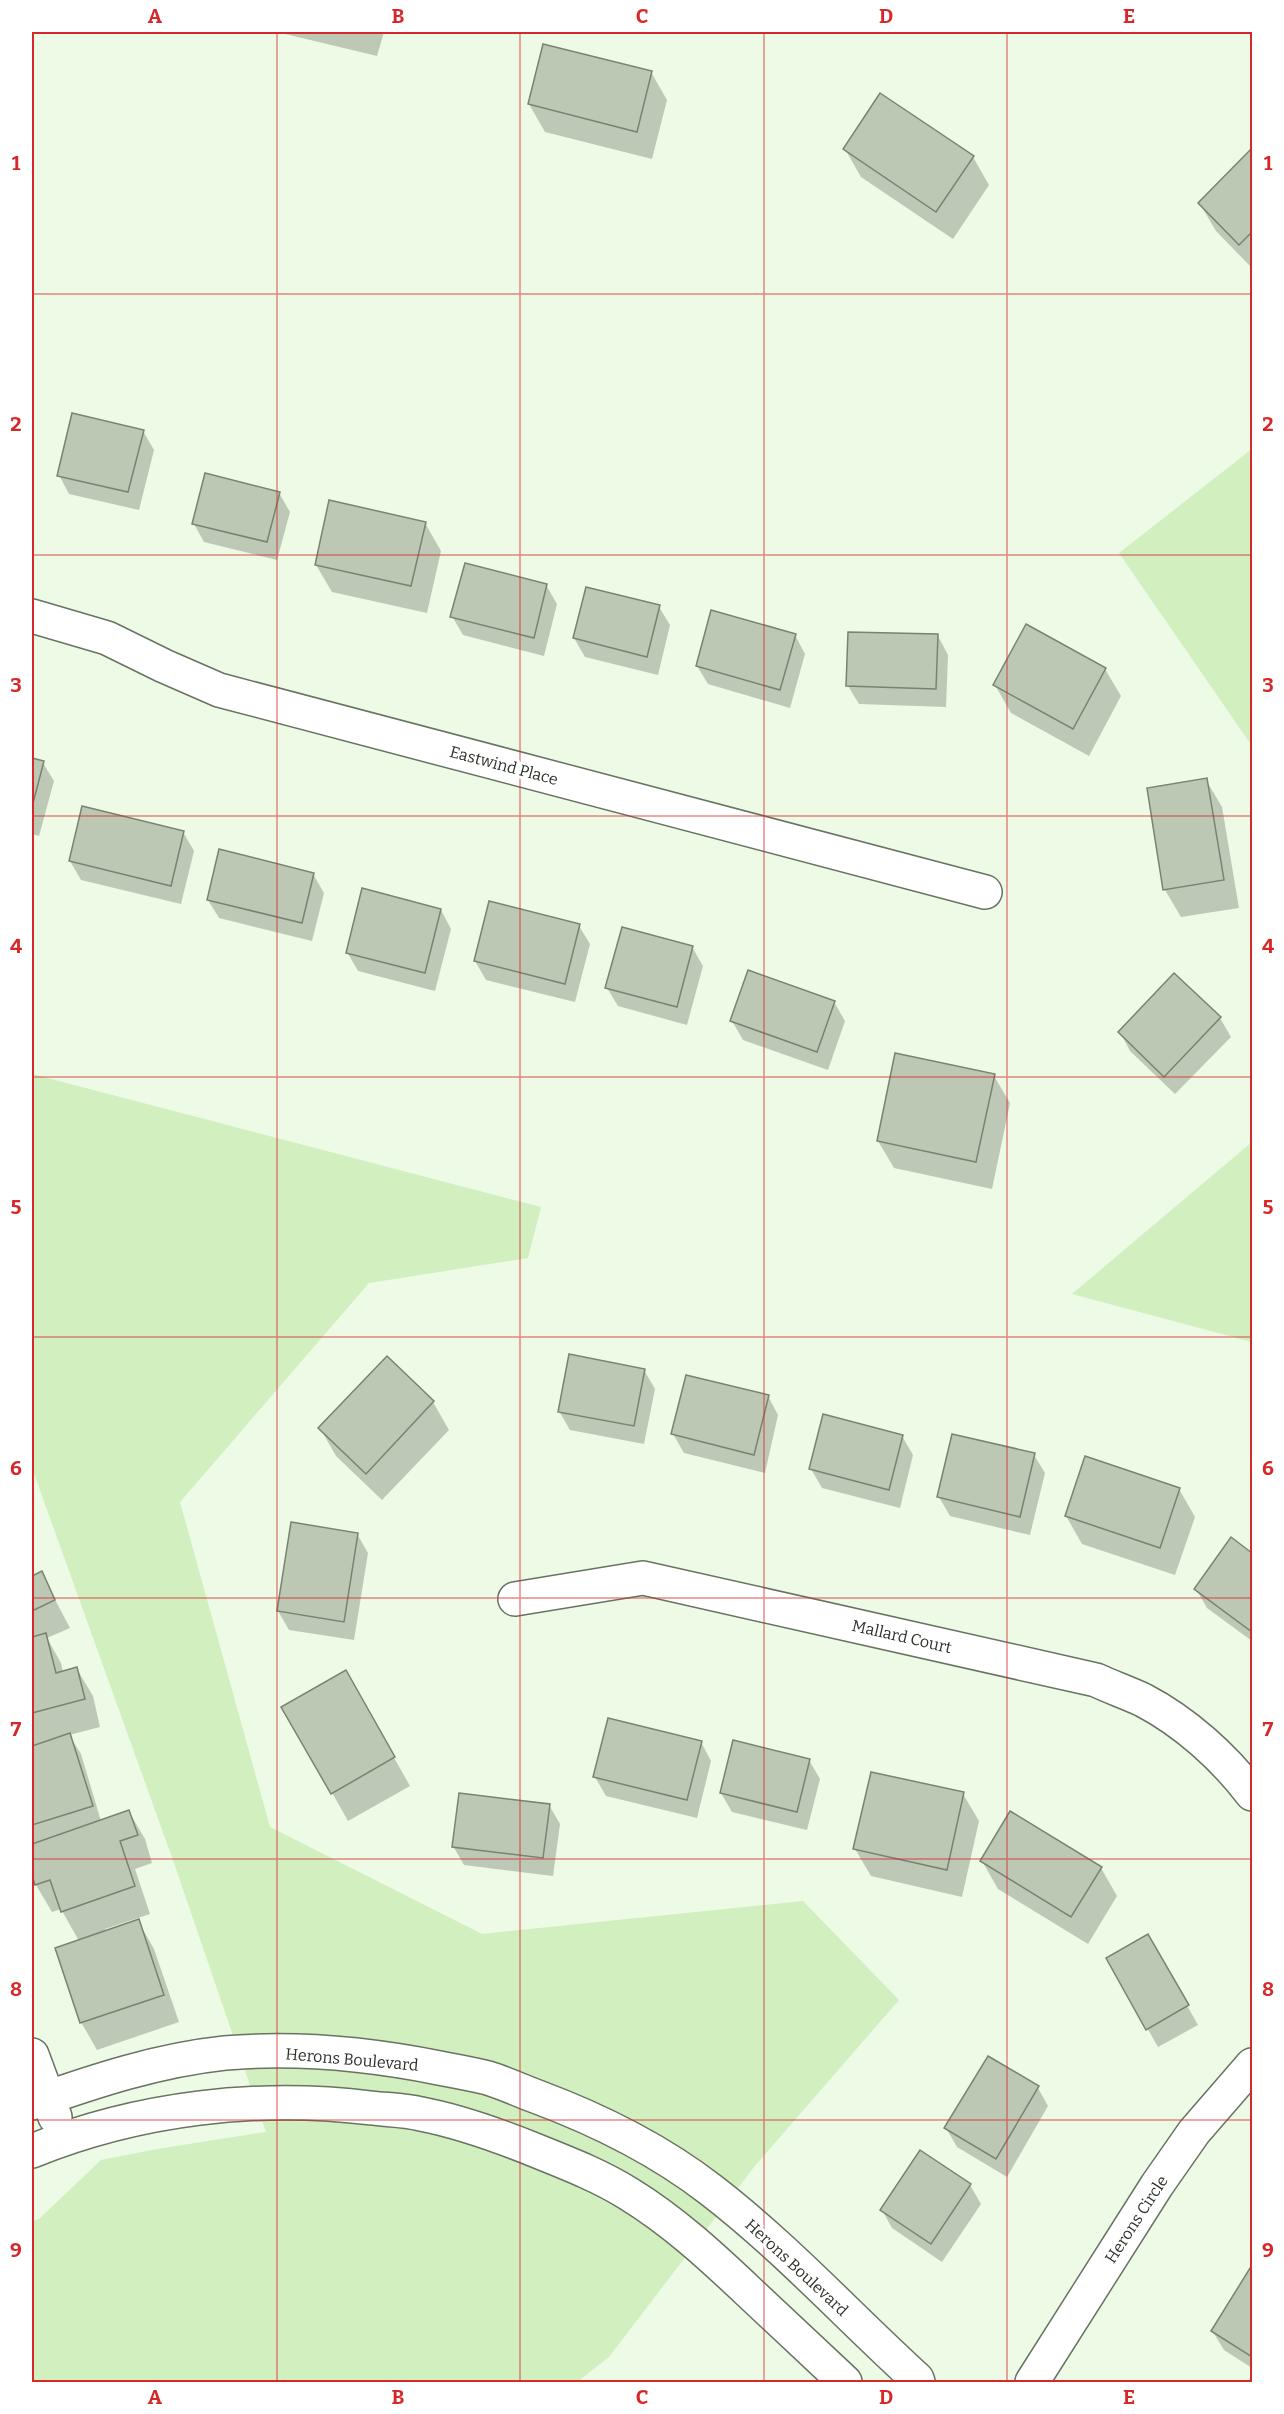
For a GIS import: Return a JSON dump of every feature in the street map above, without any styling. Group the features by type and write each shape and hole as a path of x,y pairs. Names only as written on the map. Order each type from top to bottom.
{"street":[{"name":"Eastwind Place","path":"32,616 107,638 219,690 985,892"},
{"name":"Mallard Court","path":"515,1599 643,1578 1095,1680 1144,1701 1194,1734 1237,1774 1252,1794"},
{"name":"Herons Boulevard","path":"39,2100 110,2076 174,2061 226,2053 301,2051 397,2060 488,2078 580,2113 653,2150 709,2188 769,2237 918,2382"},
{"path":"32,2055 39,2100 63,2138"},
{"name":"Herons Circle","path":"1032,2382 1157,2185 1194,2132 1252,2065"},
{"path":"32,2151 63,2138 137,2118 205,2108 268,2103 336,2104 420,2114 492,2133 581,2169 629,2194 674,2225 717,2261 845,2382"}],"green space":[{"path":"1252,449 1252,746 1119,553"},
{"path":"32,1074 541,1207 528,1258 369,1283 180,1502 270,1827 482,1934 803,1901 899,2000 754,2167 609,2357 577,2382 32,2382 32,2221 39,2219 101,2160 266,2132 174,1863 32,1468"},
{"path":"1252,1142 1252,1342 1072,1294"}],"building":[{"path":"543,44 652,71 637,132 528,104"},
{"path":"880,93 974,156 936,212 843,149"},
{"path":"1252,148 1252,232 1239,245 1198,203"},
{"path":"72,413 144,430 128,492 57,476"},
{"path":"205,473 280,492 267,542 192,524"},
{"path":"329,500 426,522 411,586 315,565"},
{"path":"465,563 547,584 534,638 450,617"},
{"path":"586,587 660,605 647,657 573,638"},
{"path":"711,610 796,634 780,690 696,666"},
{"path":"1026,624 1106,668 1073,729 993,685"},
{"path":"848,632 938,634 936,689 846,686"},
{"path":"32,758 44,761 32,807"},
{"path":"1207,778 1224,880 1163,890 1147,788"},
{"path":"82,806 184,831 171,886 69,861"},
{"path":"219,849 314,873 302,923 207,900"},
{"path":"362,888 441,909 425,973 346,953"},
{"path":"489,901 580,924 565,984 474,961"},
{"path":"622,927 693,946 677,1007 605,988"},
{"path":"748,970 835,1001 817,1052 730,1021"},
{"path":"1174,973 1221,1017 1164,1077 1118,1032"},
{"path":"895,1053 995,1074 976,1162 877,1141"},
{"path":"569,1354 645,1369 634,1426 558,1412"},
{"path":"387,1356 434,1401 366,1474 318,1428"},
{"path":"686,1375 769,1395 754,1455 671,1434"},
{"path":"823,1414 903,1435 889,1490 809,1469"},
{"path":"952,1434 1035,1453 1020,1517 937,1497"},
{"path":"1085,1456 1180,1488 1160,1548 1065,1516"},
{"path":"291,1522 358,1533 344,1622 277,1611"},
{"path":"1231,1537 1252,1553 1252,1632 1194,1589"},
{"path":"42,1571 55,1600 32,1611 32,1576"},
{"path":"46,1633 56,1673 77,1667 85,1699 32,1713 32,1637"},
{"path":"346,1670 395,1757 331,1794 281,1707"},
{"path":"608,1718 702,1741 687,1800 593,1777"},
{"path":"70,1733 93,1806 32,1825 32,1746"},
{"path":"733,1740 810,1759 797,1812 720,1793"},
{"path":"871,1772 964,1792 947,1870 853,1849"},
{"path":"459,1793 550,1804 543,1858 452,1847"},
{"path":"129,1810 138,1835 120,1841 135,1886 61,1912 50,1880 35,1885 32,1875 32,1844"},
{"path":"1010,1811 1102,1867 1071,1917 980,1861"},
{"path":"139,1919 164,1995 80,2023 55,1948"},
{"path":"1148,1934 1189,2005 1146,2030 1106,1958"},
{"path":"988,2056 1039,2086 996,2159 944,2128"},
{"path":"920,2150 971,2184 931,2244 880,2210"},
{"path":"1252,2265 1252,2357 1211,2331"}]}
